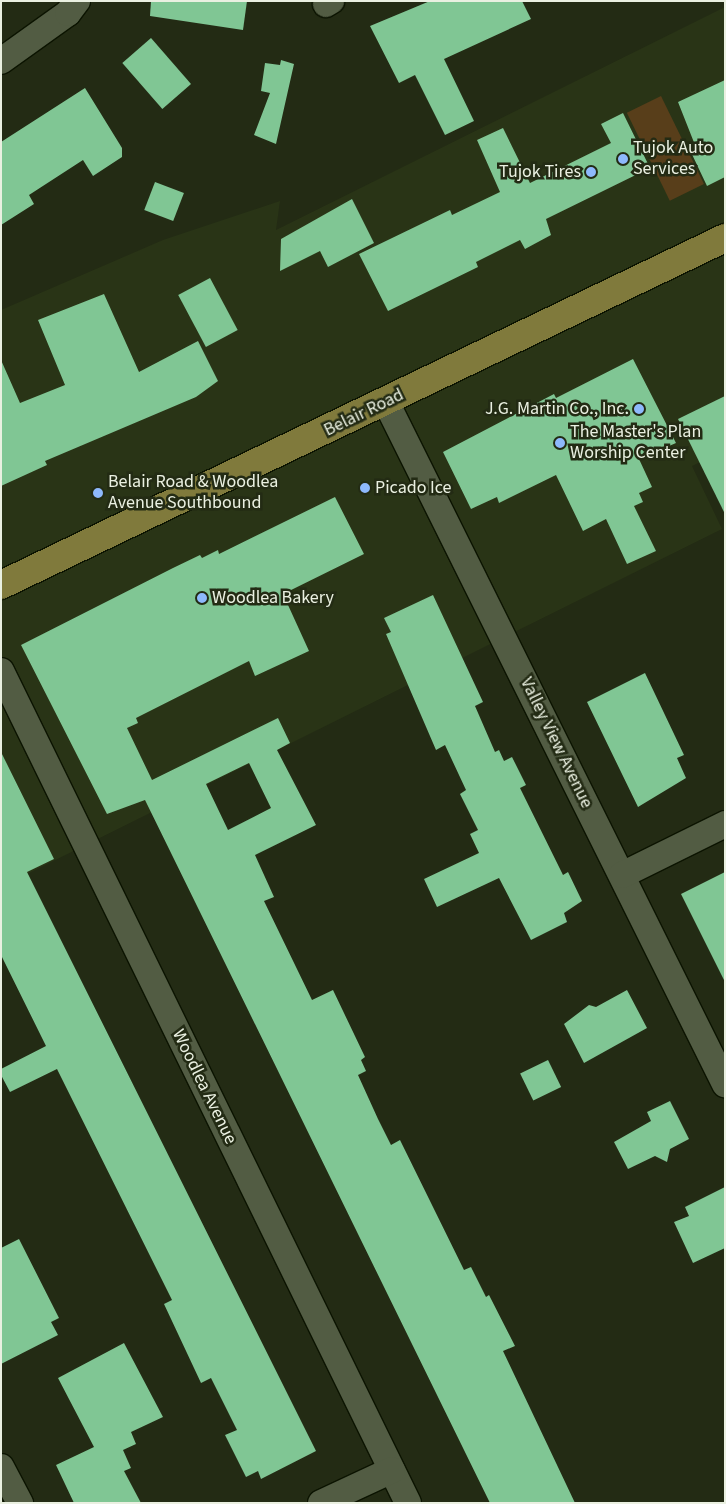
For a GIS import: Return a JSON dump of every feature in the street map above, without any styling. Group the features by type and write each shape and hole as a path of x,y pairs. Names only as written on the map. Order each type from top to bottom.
{"main road":[{"name":"Belair Road","path":"1,585 725,238"}],"street":[{"path":"1,61 54,24 77,1"},
{"name":"Valley View Avenue","path":"386,402 725,1084"},
{"name":"Woodlea Avenue","path":"1,672 408,1503"},
{"path":"622,875 725,824"},
{"path":"1,1467 20,1503"},
{"path":"321,1503 392,1470"}],"shaded area":[{"path":"725,7 725,450 692,466 722,529 1,887 1,310 163,240 280,201 276,230"},
{"path":"661,96 704,184 670,201 627,113"}],"building":[{"path":"151,1 247,1 243,30 150,16"},
{"path":"430,1 522,1 531,19 444,59 474,121 445,135 415,75 399,83 370,26"},
{"path":"151,38 191,84 162,109 122,63"},
{"path":"281,60 294,64 276,144 254,135 270,93 261,91 265,63 280,65"},
{"path":"725,80 725,177 707,186 689,148 695,145 678,102"},
{"path":"85,88 122,148 122,157 93,176 83,160 29,195 34,204 1,225 1,142"},
{"path":"623,113 650,168 546,219 551,235 525,249 520,240 476,262 478,267 388,311 359,254 450,210 452,215 500,192 477,140 503,128 530,183 611,143 601,124"},
{"path":"155,182 184,193 173,221 144,210"},
{"path":"352,199 374,243 328,267 320,251 280,271 281,239"},
{"path":"210,278 238,330 206,347 178,295"},
{"path":"104,294 139,372 198,341 218,381 196,397 45,461 47,465 1,486 1,360 20,403 65,385 38,320"},
{"path":"633,359 676,443 639,459 652,487 639,493 643,502 634,506 656,551 627,564 606,519 583,531 556,475 499,503 497,497 471,509 443,452 554,394 556,398"},
{"path":"725,396 725,514 678,419"},
{"path":"335,497 364,554 283,594 309,651 255,676 249,661 136,718 138,723 127,728 152,780 278,718 290,743 277,750 316,825 255,855 274,897 264,901 312,1000 333,990 365,1057 361,1060 366,1071 358,1075 378,1119 391,1145 400,1140 464,1270 471,1267 486,1297 489,1295 515,1346 503,1351 575,1503 490,1503 145,800 107,814 21,645 200,555 202,558 218,550 219,554","holes":["249,763 271,808 228,830 206,784"]},
{"path":"433,595 483,702 475,706 495,752 499,750 504,761 512,757 526,785 520,788 563,875 568,872 582,901 564,913 567,922 531,940 499,878 437,907 424,879 479,853 470,834 478,830 460,794 466,790 445,745 436,750 386,634 391,632 384,618"},
{"path":"645,673 684,755 677,758 686,778 638,807 587,702"},
{"path":"1,752 54,859 27,872 316,1451 261,1479 258,1471 246,1477 225,1435 237,1430 211,1378 201,1383 164,1304 172,1300 57,1069 10,1092 1,1075 1,1069 46,1046 1,955"},
{"path":"725,872 725,982 681,894"},
{"path":"627,990 647,1028 584,1063 564,1024 589,1005 596,1007"},
{"path":"548,1060 561,1087 533,1101 520,1074"},
{"path":"670,1101 689,1139 670,1149 667,1162 655,1156 628,1169 614,1142 651,1121 647,1112"},
{"path":"725,1187 725,1248 693,1263 674,1222 689,1216 685,1207"},
{"path":"19,1239 59,1318 51,1322 58,1335 1,1364 1,1248"},
{"path":"124,1343 163,1417 131,1432 136,1444 123,1450 131,1468 124,1471 141,1503 74,1503 56,1465 94,1447 58,1378"}],"place":[{"name":"Tujok Auto Services","path":"623,159"},
{"name":"Tujok Tires","path":"591,172"},
{"name":"J.G. Martin Co., Inc.","path":"639,409"},
{"name":"The Master's Plan Worship Center","path":"560,443"},
{"name":"Picado Ice","path":"365,488"},
{"name":"Belair Road & Woodlea Avenue Southbound","path":"98,493"},
{"name":"Woodlea Bakery","path":"202,598"}]}
